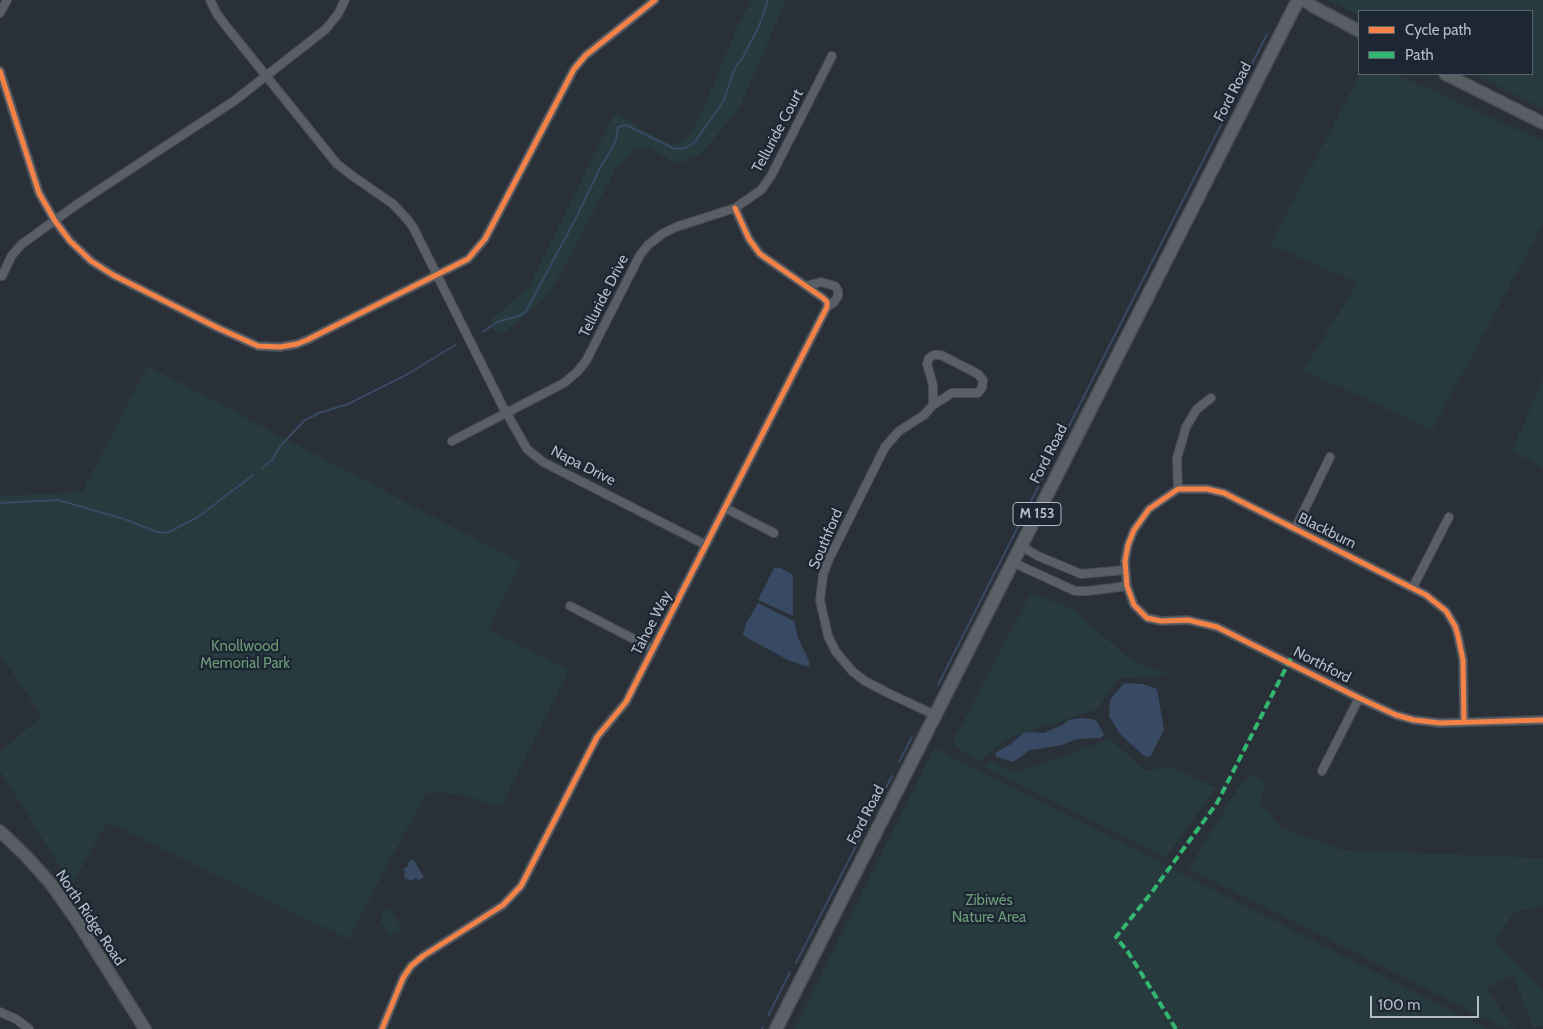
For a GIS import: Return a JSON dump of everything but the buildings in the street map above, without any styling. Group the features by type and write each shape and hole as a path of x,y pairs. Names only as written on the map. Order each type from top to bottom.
{"main road":[{"name":"Ford Road","path":"776,1029 1298,0"}],"street":[{"path":"0,13 7,0"},
{"name":"Napa Drive","path":"210,0 217,14 337,164 400,210 413,227 506,413 527,449 543,462 706,545"},
{"path":"2,276 12,255 22,244 76,205 199,126 267,77 326,29 338,14 345,0"},
{"path":"0,71 39,193 55,221 70,242 81,253 107,271 243,340 264,346 289,346 307,340 468,258 485,239 566,81 577,64 654,0"},
{"path":"1304,0 1358,30"},
{"name":"Telluride Court","path":"736,208 761,190 771,176 832,56"},
{"path":"1447,75 1543,123"},
{"path":"736,208 749,239 760,254 823,298 827,302 827,307"},
{"name":"Telluride Drive","path":"452,441 564,383 577,372 586,361 640,255 648,245 662,234 676,227 736,208"},
{"name":"Tahoe Way","path":"382,1029 403,978 411,966 423,956 503,904 521,886 597,737 626,702 827,307 838,296 835,286 821,282 806,286"},
{"name":"Southford","path":"933,405 933,384 927,364 929,358 934,355 941,356 978,374 983,380 982,388 978,393 952,393 933,405 924,415 899,431 885,447 829,559 820,600 828,636 836,652 853,672 888,693 935,715"},
{"path":"1021,546 1043,558 1081,574 1125,570 1128,545 1139,522 1150,509 1178,489 1177,458 1186,427 1197,409 1211,398"},
{"path":"1295,529 1330,457"},
{"name":"Blackburn","path":"1178,489 1207,489 1224,493 1413,587 1438,604 1446,611 1455,626 1463,660 1464,722"},
{"path":"725,508 774,533"},
{"path":"1413,587 1449,517"},
{"path":"1012,562 1075,591 1127,586"},
{"name":"Northford","path":"1125,570 1127,586 1134,606 1147,618 1161,621 1196,621 1217,627 1396,715 1414,720 1440,723 1543,720"},
{"path":"570,606 653,648"},
{"path":"1322,770 1359,698"},
{"name":"North Ridge Road","path":"0,831 51,884 77,921 144,1029"},
{"path":"0,1012 16,1019 29,1029"}],"green space":[{"path":"752,0 786,0 739,109 701,154 678,164 648,148 635,148 616,169 550,293 503,335 494,330 491,320 529,286 610,122 617,112 671,145 684,140 693,130 700,117 737,27"},
{"path":"1328,0 1543,0 1543,109 1476,75 1533,75 1533,10 1358,10 1358,15"},
{"path":"1359,75 1398,75 1543,141 1543,224 1432,430 1303,370 1358,283 1270,245"},
{"name":"Knollwood Memorial Park","path":"148,366 521,563 488,629 569,671 501,807 466,796 443,792 426,793 348,939 107,822 72,885 0,771 0,752 42,716 0,654 0,496 82,492"},
{"path":"1543,379 1543,468 1512,450"},
{"path":"1031,593 1072,609 1132,661 1172,674 1118,679 1097,709 1009,738 978,762 952,743"},
{"path":"1110,739 1145,770 1172,767 1216,788 1166,857 985,767 991,761 1015,773"},
{"name":"Zibiwés Nature Area","path":"934,748 1311,939 1487,1029 794,1029"},
{"path":"1254,775 1266,783 1260,803 1282,828 1342,850 1543,858 1543,906 1513,913 1495,941 1543,990 1543,1026 1533,1027 1513,975 1486,988 1514,1029 1508,1029 1189,868 1242,782"},
{"path":"388,908 391,909 402,930 396,935 389,935 381,922 382,913"}],"water":[{"path":"774,568 780,568 793,575 793,616 758,600"},
{"path":"758,603 794,621 798,638 810,663 808,667 788,660 744,636 746,624"},
{"path":"1124,683 1143,684 1157,689 1164,730 1150,757 1144,756 1120,734 1109,716 1110,700"},
{"path":"1079,718 1097,721 1104,735 1100,738 1077,739 1062,745 1030,750 1013,762 995,756 996,752 1011,744 1022,734 1027,732 1044,733 1069,720"},
{"path":"413,859 424,877 418,881 416,878 410,881 404,877 405,872 403,869 409,866 407,863"}],"waterway":[{"path":"483,332 497,322 519,316 526,311 610,152 616,140 618,127 626,125 675,149 685,148 694,143 723,102 736,66 742,59 759,26 768,0"},
{"path":"938,685 1267,34"},
{"path":"262,468 273,459 280,446 305,420 319,413 348,404 408,374 455,345"},
{"path":"0,503 58,500 124,519 157,532 167,533 198,517 253,475"},
{"path":"899,762 912,737"},
{"path":"796,963 892,776"},
{"path":"768,1016 790,972"}],"marked path":[{"path":"1176,1029 1128,952 1116,937 1152,892 1217,803 1293,654"}],"cycle path":[{"path":"0,71 39,193 55,221 70,241 91,261 113,275 258,346 280,347 307,340 468,259 485,239 574,69 586,55 655,0"},
{"path":"382,1029 403,978 411,966 423,956 503,905 521,886 597,737 626,702 827,307 827,302 823,298 760,254 749,239 735,208"},
{"path":"1464,722 1463,660 1458,636 1455,626 1446,611 1426,595 1224,493 1207,489 1178,489 1149,509 1134,530 1128,545 1125,561 1127,586 1134,605 1147,618 1161,621 1188,620 1217,627 1359,698 1396,715 1414,720 1440,723 1543,720"}]}
